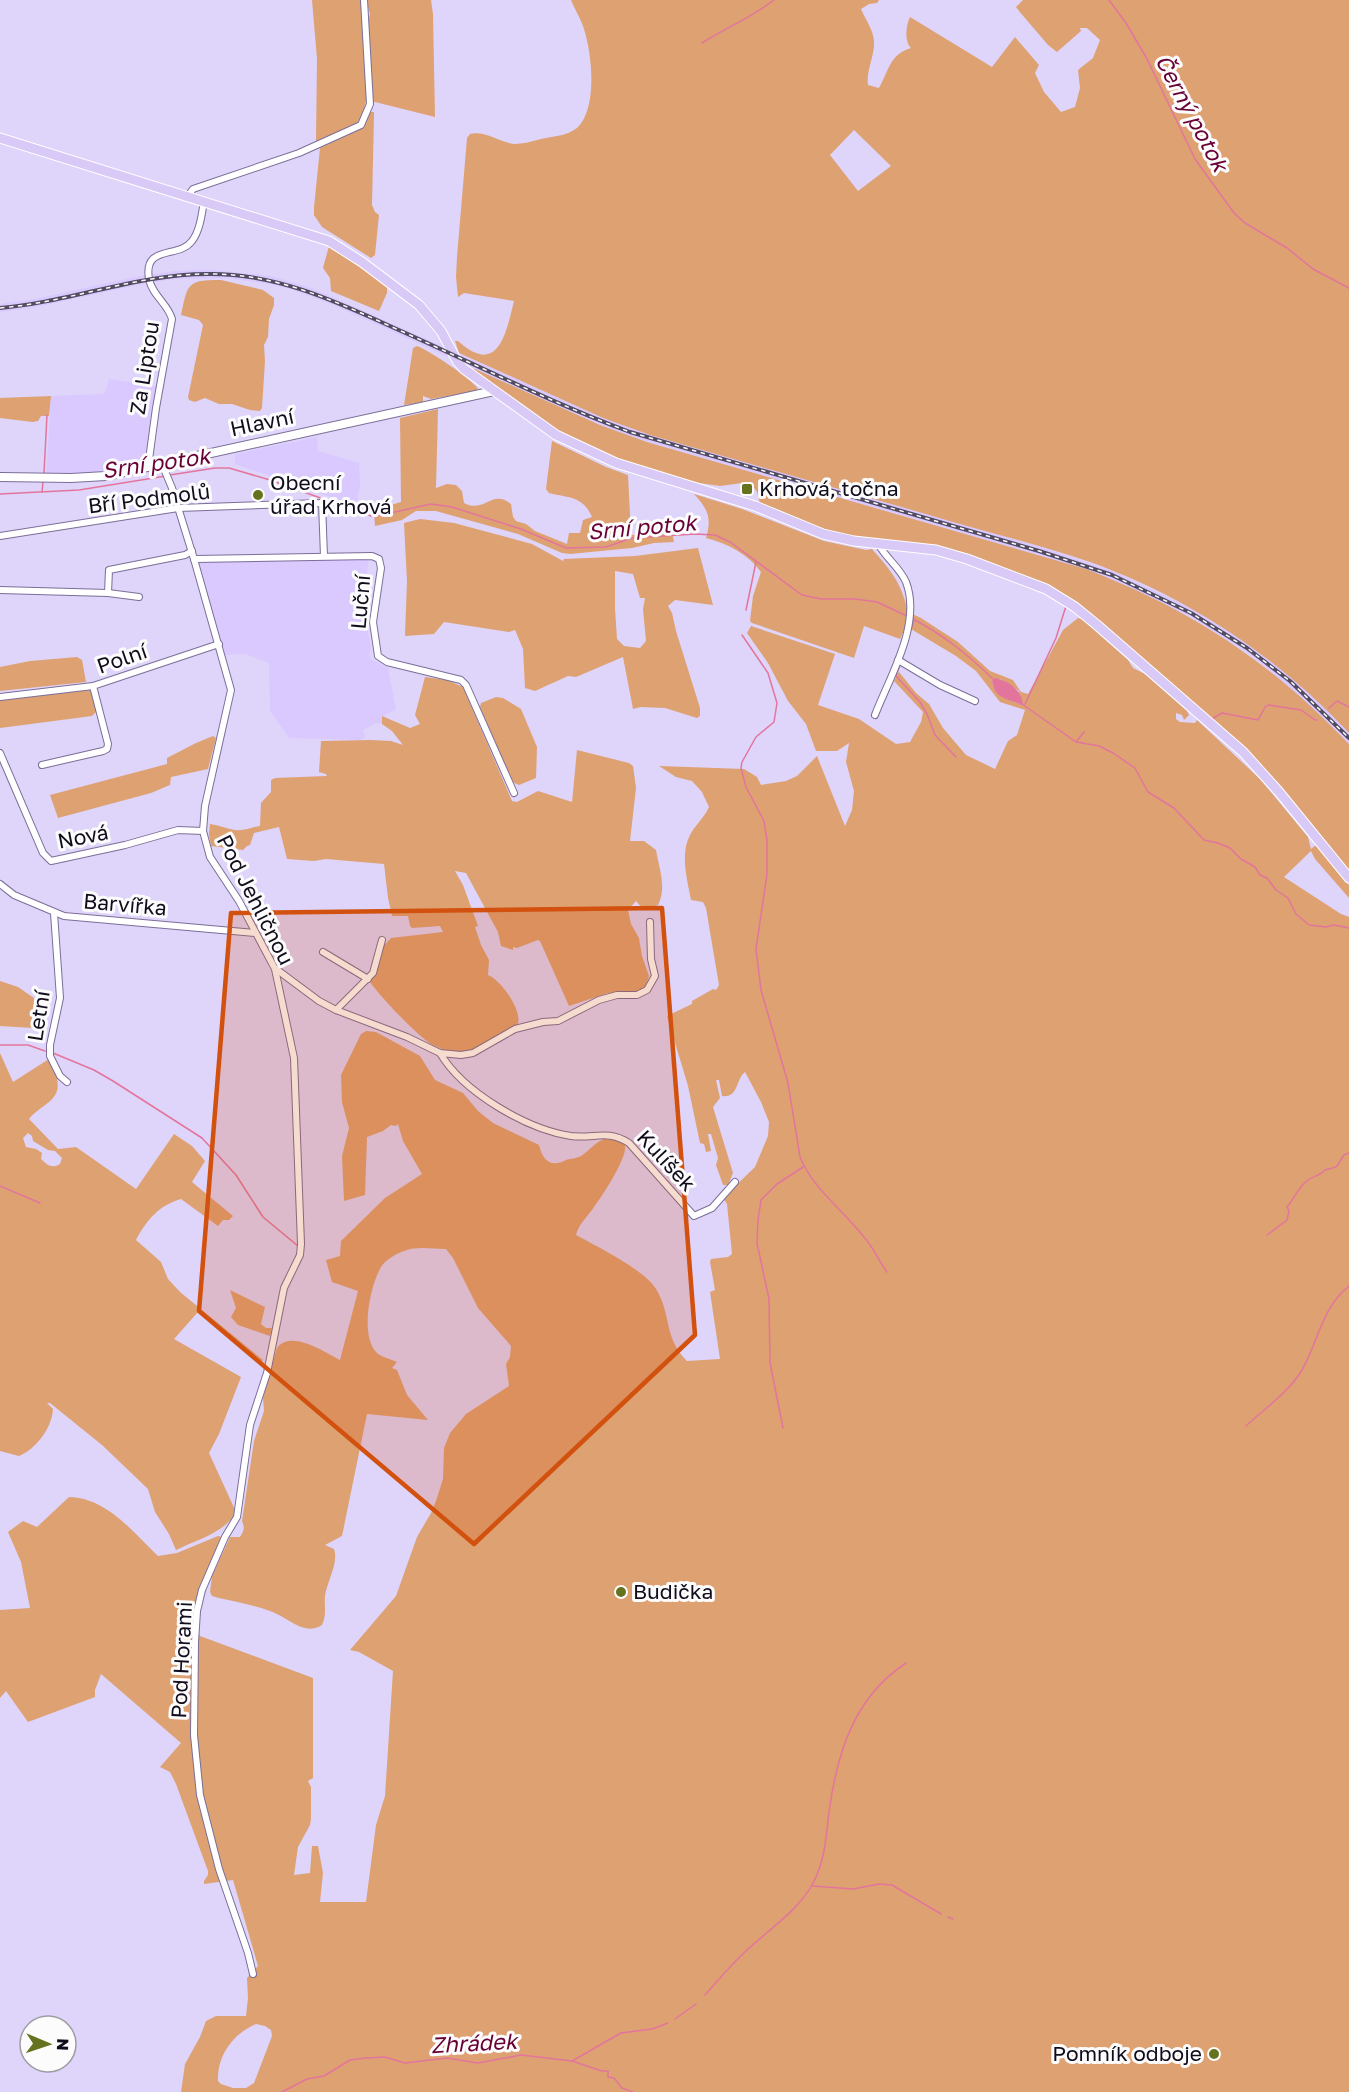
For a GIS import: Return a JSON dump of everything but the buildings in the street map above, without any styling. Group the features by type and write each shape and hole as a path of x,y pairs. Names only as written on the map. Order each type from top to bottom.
{"main road":[{"path":"0,138 316,235 345,250 419,305 445,338 461,367 556,435 616,463 743,502 823,534 879,545 936,550 1047,589 1075,607 1243,752 1349,878"}],"street":[{"path":"188,196 193,189 299,153 361,125 367,113 370,96 364,0"},
{"name":"Za Liptou","path":"148,466 172,319 169,310 150,282 150,264 156,255 180,249 191,242 204,201"},
{"name":"Hlavní","path":"0,477 87,478 162,464 494,392"},
{"name":"Pod Jehličnou","path":"162,464 192,551 231,690 205,806 202,831 210,857 239,901 275,969 294,1058 301,1236 300,1255 284,1288"},
{"name":"Bří Podmolů","path":"0,536 178,507 322,503 324,556"},
{"path":"875,715 898,660 910,617 910,594 906,582 879,545"},
{"path":"108,593 109,570 185,555 192,551"},
{"name":"Luční","path":"194,558 372,556 379,559 381,568 373,622 378,656 387,662 461,681 466,685 514,793"},
{"path":"0,590 108,593 139,597"},
{"name":"Polní","path":"42,765 107,749 108,744 93,686 219,644"},
{"path":"898,660 940,685 975,701"},
{"path":"0,697 93,686"},
{"name":"Nová","path":"0,753 43,853 51,861 125,845 178,830 202,831"},
{"name":"Barvířka","path":"0,884 14,895 54,913 106,921 255,933"},
{"name":"Letní","path":"54,913 60,998 50,1045 50,1056 54,1067 67,1082"},
{"name":"Kulíšek","path":"275,969 319,1001 336,1010 407,1037 440,1053 461,1055 473,1053 515,1029 543,1022 558,1022 599,1000 617,995 637,995 647,990 655,976 651,959 650,922"},
{"path":"336,1010 373,973 382,940"},
{"path":"323,952 368,979"},
{"name":"Kulíšek","path":"440,1053 448,1066 466,1083 511,1115 571,1136 605,1134 621,1137 629,1143 694,1216 712,1208 735,1182"},
{"name":"Pod Horami","path":"251,1971 248,1953 221,1876 200,1795 194,1735 195,1642 197,1611 202,1590 225,1537 237,1517 250,1425 267,1373 284,1288"}],"highlighted area":[{"path":"662,908 695,1335 474,1544 199,1311 231,913"}],"shaded area":[{"path":"312,0 361,0 367,96 363,114 357,125 316,141 317,59"},
{"path":"366,0 431,0 435,117 371,101 367,28 370,14"},
{"path":"571,0 879,0 861,9 871,28 874,41 868,85 879,88 894,59 911,48 906,33 910,17 992,67 1015,37 1039,65 1035,73 1044,92 1061,112 1075,107 1080,88 1078,70 1093,58 1100,40 1087,28 1080,28 1081,31 1057,52 1048,45 1016,7 1023,0 1349,0 1349,733 1292,679 1230,632 1162,593 1127,577 1050,549 650,435 603,418 459,353 455,341 482,355 491,353 498,347 508,326 514,301 464,293 458,297 457,257 467,138 470,134 476,133 508,143 526,143 570,132 577,128 584,119 591,94 591,66 583,25","holes":["854,130 891,166 858,191 830,155"]},
{"path":"370,112 374,112 372,205 379,215 375,255 371,258 322,227 314,215 320,148 361,128"},
{"path":"329,246 387,286 387,293 379,311 331,291 330,278 323,268"},
{"path":"210,270 271,276 314,289 603,418 650,435 1041,547 1113,571 1193,609 1249,644 1292,678 1336,719 1349,733 1349,744 1330,724 1245,651 1189,616 1111,579 1038,555 628,436 334,305 290,289 229,278 175,279 0,312 0,304 35,299 140,276 175,271"},
{"path":"221,280 263,290 274,298 268,337 264,345 265,361 260,411 232,404 219,404 205,398 195,402 189,400 188,397 203,325 199,320 181,315 185,296 195,283"},
{"path":"417,346 450,366 478,389 431,399 423,396 423,402 404,405 413,348"},
{"path":"470,369 475,369 600,425 647,442 1086,569 1161,602 1195,621 1259,663 1320,715 1349,744 1349,871 1282,789 1100,622 1078,603 1049,585 968,554 937,546 854,537 824,529 760,504 757,492 752,485 742,483 720,486 685,481 617,459 559,431"},
{"path":"109,379 158,386 145,463 88,474 46,475 51,396 103,394"},
{"path":"51,396 49,416 41,416 38,421 0,418 0,398"},
{"path":"438,409 436,488 447,484 456,485 462,491 464,503 471,506 493,500 505,500 511,504 516,521 567,544 569,533 580,533 583,520 592,517 580,501 549,493 546,489 552,441 628,475 631,535 672,533 674,542 654,543 632,548 562,553 518,534 436,511 416,511 402,520 375,526 374,510 401,502 400,418"},
{"path":"317,437 318,451 359,463 360,485 356,506 235,464 235,454"},
{"path":"694,494 742,509 824,541 866,550 872,549 895,578 908,612 958,642 990,671 1013,680 1021,692 1028,694 1063,630 1078,618 1082,619 1128,660 1133,668 1145,674 1189,715 1184,720 1182,715 1176,713 1176,719 1180,722 1195,723 1197,720 1260,779 1308,837 1311,849 1316,845 1349,885 1349,898 1315,859 1311,851 1284,877 1349,917 1349,2092 181,2092 185,2064 206,2021 216,2016 246,2016 247,1978 258,1966 233,1880 204,1884 208,1871 176,1784 170,1772 160,1767 181,1743 101,1674 95,1697 28,1722 6,1691 0,1698 0,1610 30,1608 21,1562 8,1532 23,1521 37,1527 69,1497 95,1503 107,1510 129,1527 158,1556 177,1553 218,1536 222,1537 206,1572 193,1616 200,1636 313,1678 313,1778 308,1781 311,1787 311,1819 298,1847 294,1875 310,1873 312,1846 318,1846 323,1873 320,1902 366,1902 376,1825 385,1796 393,1671 359,1652 350,1650 396,1596 417,1537 436,1501 443,1479 444,1448 450,1433 466,1414 509,1386 506,1364 510,1357 511,1346 478,1308 453,1258 446,1249 409,1249 398,1254 383,1265 373,1286 368,1310 368,1334 371,1344 378,1354 397,1362 392,1368 397,1370 407,1395 428,1420 367,1414 342,1536 325,1545 334,1549 335,1560 326,1590 322,1625 308,1629 270,1611 212,1596 210,1592 212,1576 230,1537 240,1537 243,1531 242,1521 254,1441 264,1411 263,1397 277,1348 283,1343 299,1341 340,1360 358,1291 332,1282 326,1260 340,1256 341,1241 385,1198 422,1174 403,1141 398,1124 391,1125 367,1137 365,1195 344,1201 342,1156 349,1128 342,1102 341,1075 361,1034 366,1031 376,1032 420,1056 435,1080 463,1093 478,1111 493,1123 539,1145 548,1162 556,1163 579,1157 604,1139 617,1140 625,1145 623,1158 614,1176 576,1235 619,1259 650,1282 661,1299 674,1343 687,1361 720,1359 710,1292 715,1290 710,1262 711,1259 728,1257 732,1254 727,1204 723,1198 755,1167 768,1136 769,1122 745,1072 734,1091 727,1096 722,1096 719,1080 716,1080 720,1098 713,1107 733,1173 728,1185 723,1185 716,1165 718,1158 711,1134 708,1134 711,1151 706,1152 704,1144 700,1143 688,1086 667,1016 692,1004 692,1001 713,989 716,990 719,985 706,908 703,902 691,900 685,867 687,842 709,807 702,792 692,781 676,777 659,766 744,769 757,777 761,785 786,781 797,776 817,756 845,826 852,810 854,791 846,762 849,743 837,751 816,751 806,724 788,701 768,663 747,633 751,626 835,654 818,705 859,719 896,744 910,742 921,722 923,712 894,681 899,672 916,693 929,704 943,728 966,755 995,769 1008,741 1017,735 1025,710 1000,702 976,671 956,656 906,626 900,639 864,626 854,658 752,623 750,621 753,596 761,572 736,550 706,538 709,519","holes":["1000,679 1019,691 1021,705 999,695 992,681","256,2024 271,2030 272,2036 254,2083 246,2088 233,2088 221,2084 218,2081 218,2071 228,2046 240,2033"]},
{"path":"420,519 454,523 532,544 563,561 564,559 635,556 698,548 713,605 675,600 668,606 700,708 700,716 697,718 665,708 633,709 623,657 576,677 568,676 535,691 525,688 523,649 515,630 509,632 444,622 434,634 405,636 407,581 404,523","holes":["615,571 633,574 640,598 645,598 643,609 646,641 640,648 624,646 617,639"]},
{"path":"369,558 366,579 369,590 368,633 371,648 369,654 370,659 388,668 396,709 383,716 382,724 376,723 363,730 365,737 361,740 289,738 270,711 269,663 245,654 225,655 198,562"},
{"path":"77,657 82,660 86,682 0,691 0,667 30,661"},
{"path":"425,677 447,680 463,687 512,801 517,802 538,791 572,802 577,750 633,766 636,788 630,841 644,841 656,850 662,885 658,905 643,909 636,901 628,910 631,924 639,938 649,976 645,988 635,993 608,993 569,1006 540,941 517,948 513,947 513,950 501,946 498,932 466,873 455,871 463,885 478,926 475,927 481,945 489,960 488,975 499,983 514,1004 518,1024 469,1052 444,1050 419,1034 390,1006 370,982 381,949 391,938 443,932 440,926 412,928 408,916 392,916 384,864 326,859 314,861 287,859 279,827 254,833 250,845 243,850 211,846 210,824 239,830 260,826 261,803 271,792 271,780 327,776 319,772 321,741 371,740 391,741 403,745 392,731 382,724 382,716 410,728 420,724 415,715"},
{"path":"995,678 1014,687 1023,705 999,695 992,681"},
{"path":"90,690 97,711 92,716 0,728 0,700"},
{"path":"496,697 503,698 521,709 537,747 536,778 519,785 512,782 480,707 481,703"},
{"path":"213,736 216,738 208,769 171,777 170,785 151,793 58,818 50,795 167,764 167,758"},
{"path":"0,981 18,987 34,998 33,1028 0,1026"},
{"path":"0,1053 13,1082 49,1059 59,1078 56,1092 49,1102 29,1119 58,1149 76,1147 136,1189 174,1134 192,1146 205,1161 192,1182 233,1216 229,1220 223,1220 218,1226 181,1199 166,1205 154,1215 136,1240 161,1262 168,1279 180,1292 263,1360 261,1362 218,1325 198,1312 174,1339 241,1377 219,1434 209,1453 236,1512 217,1531 176,1550 155,1512 148,1489 102,1445 50,1403 47,1403 53,1409 50,1423 37,1443 19,1456 0,1451","holes":["28,1133 32,1136 33,1141 48,1150 55,1151 62,1158 60,1164 48,1165 41,1159 42,1153 26,1147 23,1138"]},
{"path":"230,1290 265,1307 261,1324 266,1328 272,1328 270,1336 238,1325 231,1317 236,1308"}],"waterway":[{"path":"702,43 774,0"},
{"name":"Černý potok","path":"1109,0 1126,23 1147,59 1195,159 1234,213 1245,223 1287,248 1313,269 1349,288"},
{"path":"44,473 47,415"},
{"name":"Srní potok","path":"170,475 229,468 371,516 431,504 452,507 521,529 566,548 606,547 632,538 715,535 730,542 802,595 821,599 855,599 877,602 907,616"},
{"name":"Srní potok","path":"0,494 79,490 166,476"},
{"path":"42,492 43,482"},
{"path":"746,610 756,562"},
{"path":"1025,704 1056,638 1066,606"},
{"name":"Srní potok","path":"911,618 955,646 993,679"},
{"path":"902,659 914,619"},
{"path":"742,635 768,673 777,703 774,722 756,737 741,768 746,787 764,821 767,840 767,874 756,949 761,990 788,1083 800,1157 820,1189 856,1227 887,1272"},
{"path":"900,665 896,676 920,702 935,735 956,757"},
{"path":"1329,708 1337,701 1349,707"},
{"name":"Srní potok","path":"1022,704 1076,742 1099,746 1135,768 1148,792 1174,808 1204,840 1230,848 1241,859 1255,867 1260,875 1267,878 1276,890 1288,898 1296,914 1309,925 1326,927 1334,925 1349,928"},
{"path":"1212,719 1222,713 1258,720 1268,705 1301,710 1317,720"},
{"path":"1076,742 1084,732"},
{"path":"0,1045 28,1045 45,1051"},
{"path":"53,1053 94,1070 202,1138 236,1175 263,1217 298,1246"},
{"path":"1267,1235 1287,1220 1289,1211 1287,1207 1299,1189 1325,1170 1338,1166 1344,1155 1349,1153"},
{"path":"783,1428 770,1363 769,1299 757,1243 758,1220 761,1200 777,1184 803,1167"},
{"path":"0,1186 40,1203"},
{"path":"1246,1426 1297,1378 1308,1359 1326,1314 1340,1294 1349,1286"},
{"name":"Zhrádek","path":"705,1995 735,1962 792,1911 807,1893 817,1875 823,1857 832,1790 851,1728 873,1692 906,1663"},
{"path":"813,1886 853,1889 879,1884 892,1885 941,1914"},
{"path":"948,1917 953,1919"},
{"name":"Zhrádek","path":"675,2019 696,2004"},
{"name":"Zhrádek","path":"282,2092 307,2079 324,2076 350,2060 366,2058 385,2057 405,2063 447,2058 478,2063 521,2055 572,2061 621,2033 652,2029 668,2023"},
{"path":"572,2061 608,2071 608,2077 614,2078 622,2088 633,2092"}],"railway":[{"path":"0,308 184,275 236,275 309,292 355,310 572,409 630,432 1039,551 1112,575 1191,613 1247,648 1290,681 1349,738"}],"place":[{"name":"Krhová, točna","path":"747,489"},
{"name":"Obecní úřad Krhová","path":"258,495"},
{"name":"Budička","path":"621,1592"},
{"name":"Pomník odboje","path":"1214,2054"}]}
